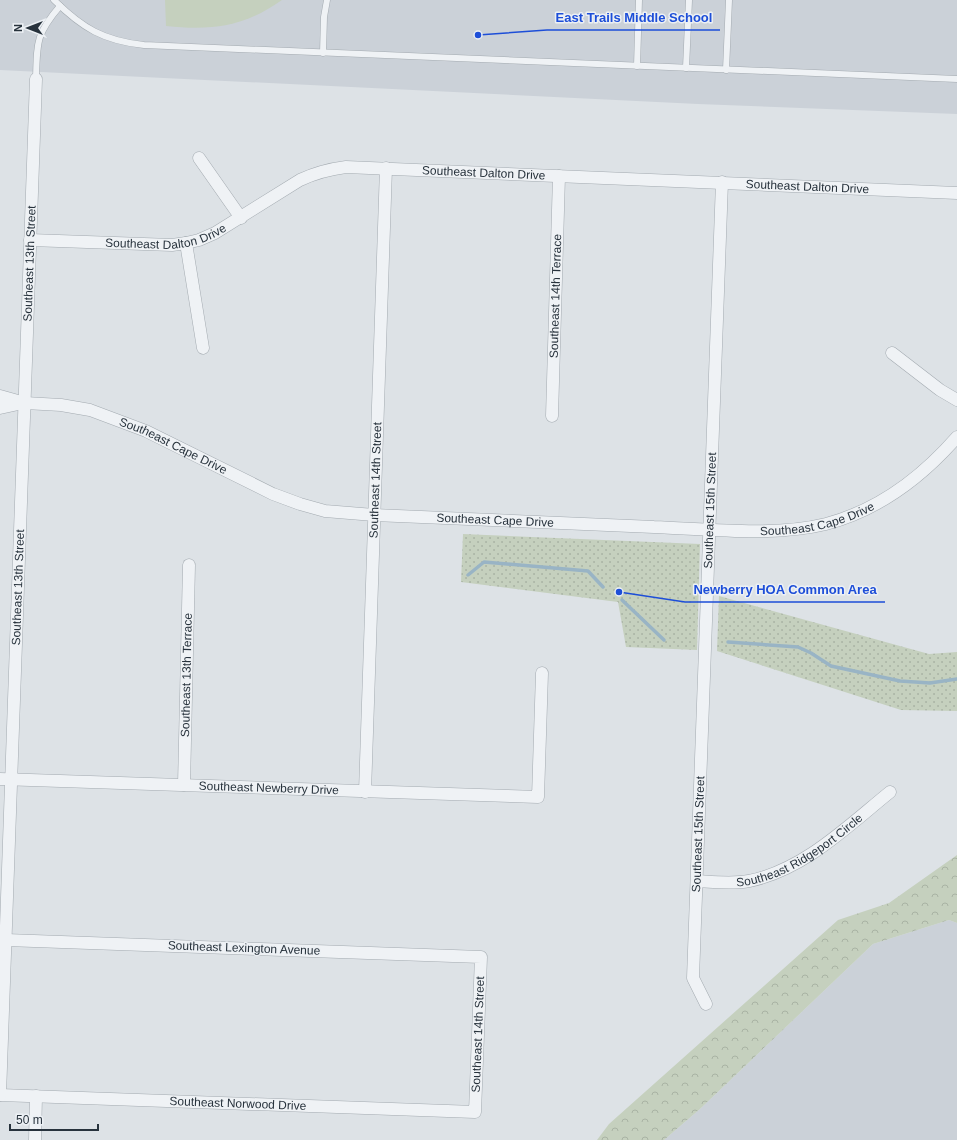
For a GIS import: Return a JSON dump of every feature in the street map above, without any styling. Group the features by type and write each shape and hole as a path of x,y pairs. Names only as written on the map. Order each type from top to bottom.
{"street":[{"name":"Southeast 13th Street","path":"0,1095 6,940 6,780 25,403 36,79"},
{"path":"199,158 241,218"},
{"name":"Southeast Dalton Drive","path":"30,240 172,245 186,244 216,233 300,180 330,169 346,167 957,193"},
{"name":"Southeast 14th Street","path":"365,792 386,168"},
{"name":"Southeast 14th Terrace","path":"552,416 559,176"},
{"name":"Southeast 15th Street","path":"706,1004 693,978 722,182"},
{"path":"186,244 203,348"},
{"path":"892,353 940,390 957,400"},
{"name":"Southeast Cape Drive","path":"0,396 25,403 61,405 90,410 146,431 273,494 300,504 325,510 374,515 771,531 802,528 827,523 853,514 880,502 902,489 931,464 957,437"},
{"name":"Southeast Cape Drive","path":"0,408 25,403"},
{"name":"Southeast 13th Terrace","path":"184,785 189,565"},
{"name":"Southeast Newberry Drive","path":"6,780 538,797 542,673"},
{"name":"Southeast Ridgeport Circle","path":"697,882 738,882 759,879 779,871 798,862 819,849 890,792"},
{"name":"Southeast Lexington Avenue","path":"6,940 481,956"},
{"name":"Southeast 14th Street","path":"475,1112 481,956"},
{"name":"Southeast Norwood Drive","path":"0,1095 475,1112"},
{"path":"35,1140 36,1096"}],"lane":[{"path":"54,0 82,24 98,34 112,40 128,44 957,79"},
{"path":"323,53 324,17 327,0"},
{"path":"637,66 639,0"},
{"path":"686,68 689,0"},
{"path":"726,70 729,0"},
{"path":"36,79 37,45 40,34 48,20 60,6"}],"shaded area":[{"path":"0,0 957,0 957,114 698,104 0,70"},
{"path":"949,920 957,923 957,1140 664,1140 700,1109 873,944"}],"green space":[{"path":"165,0 282,0 254,16 240,21 227,25 198,28 166,26"},
{"path":"463,534 700,544 697,650 626,647 618,602 461,582"},
{"path":"719,596 929,654 957,652 957,711 901,710 717,651"},
{"path":"957,855 957,923 949,920 873,944 700,1109 664,1140 597,1140 609,1124 838,920 889,903"}],"waterway":[{"path":"468,575 484,562 588,571 603,587"},
{"path":"622,600 664,640"},
{"path":"728,642 798,647 811,653 831,666 900,681 930,683 957,679"}],"place":[{"name":"East Trails Middle School","path":"478,35"},
{"name":"Newberry HOA Common Area","path":"619,592"}]}
